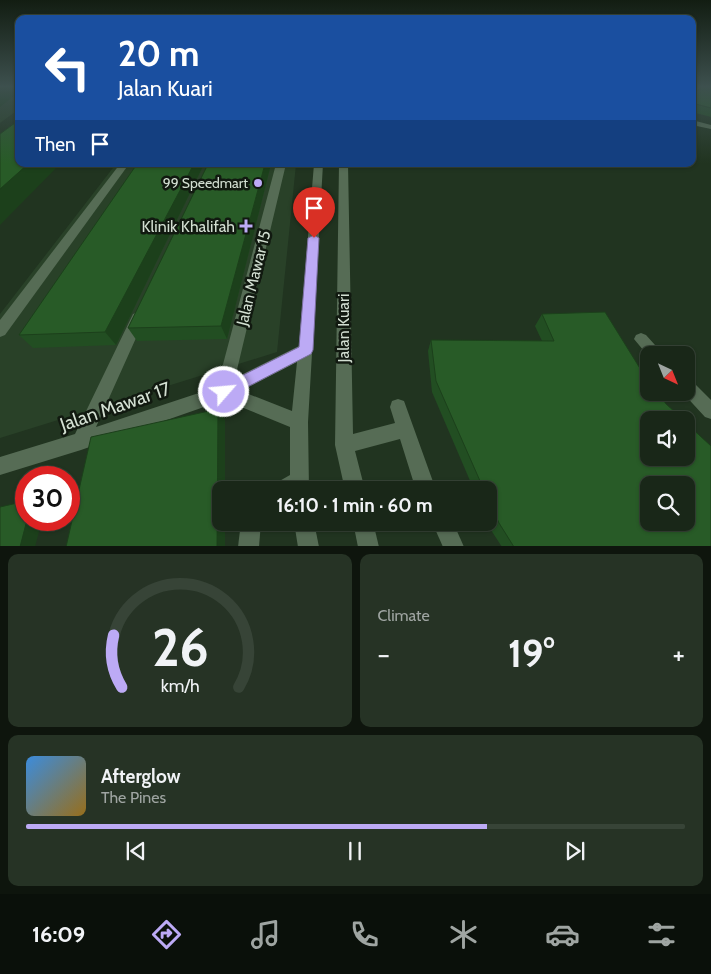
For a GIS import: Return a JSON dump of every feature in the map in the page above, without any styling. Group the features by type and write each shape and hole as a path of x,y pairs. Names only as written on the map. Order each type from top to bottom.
{"street":[{"path":"696,123 711,127"},
{"path":"0,331 122,167"},
{"name":"Jalan Mawar 15","path":"224,392 280,167"},
{"name":"Jalan Kuari","path":"294,481 319,167"},
{"name":"Jalan Kuari","path":"343,167 344,445 353,481"},
{"path":"81,441 144,307"},
{"path":"0,309 15,309"},
{"path":"641,339 648,346"},
{"name":"Jalan Mawar 17","path":"0,466 81,441 224,392 306,350"},
{"path":"224,392 299,422"},
{"path":"695,395 711,411"},
{"path":"398,407 423,481"},
{"path":"344,445 404,429"},
{"path":"248,546 250,531"},
{"path":"306,531 309,546"},
{"path":"365,531 369,546"},
{"path":"446,531 454,546"}],"shaded area":[{"path":"0,111 15,111 15,112 0,123"},
{"path":"114,167 296,167 277,352 0,438 0,314"}],"building":[{"path":"15,123 15,167 25,167 0,189 0,134"},
{"path":"135,167 192,167 105,332 19,335"},
{"path":"207,167 264,167 221,326 128,328"},
{"path":"605,312 640,368 640,401 664,401 674,411 640,411 640,466 695,466 695,431 711,446 711,546 513,546 497,519 497,481 480,481 436,381 431,340 554,341 542,314"},
{"path":"218,409 217,481 212,481 212,531 217,531 217,546 66,546 70,531 80,531 80,485 91,437"},
{"path":"15,504 15,531 24,531 20,546 0,546 0,507"}],"place":[{"name":"99 Speedmart","path":"258,183"},
{"name":"Klinik Khalifah","path":"246,226"}],"route":[{"path":"224,392 306,350 314,238"}]}
